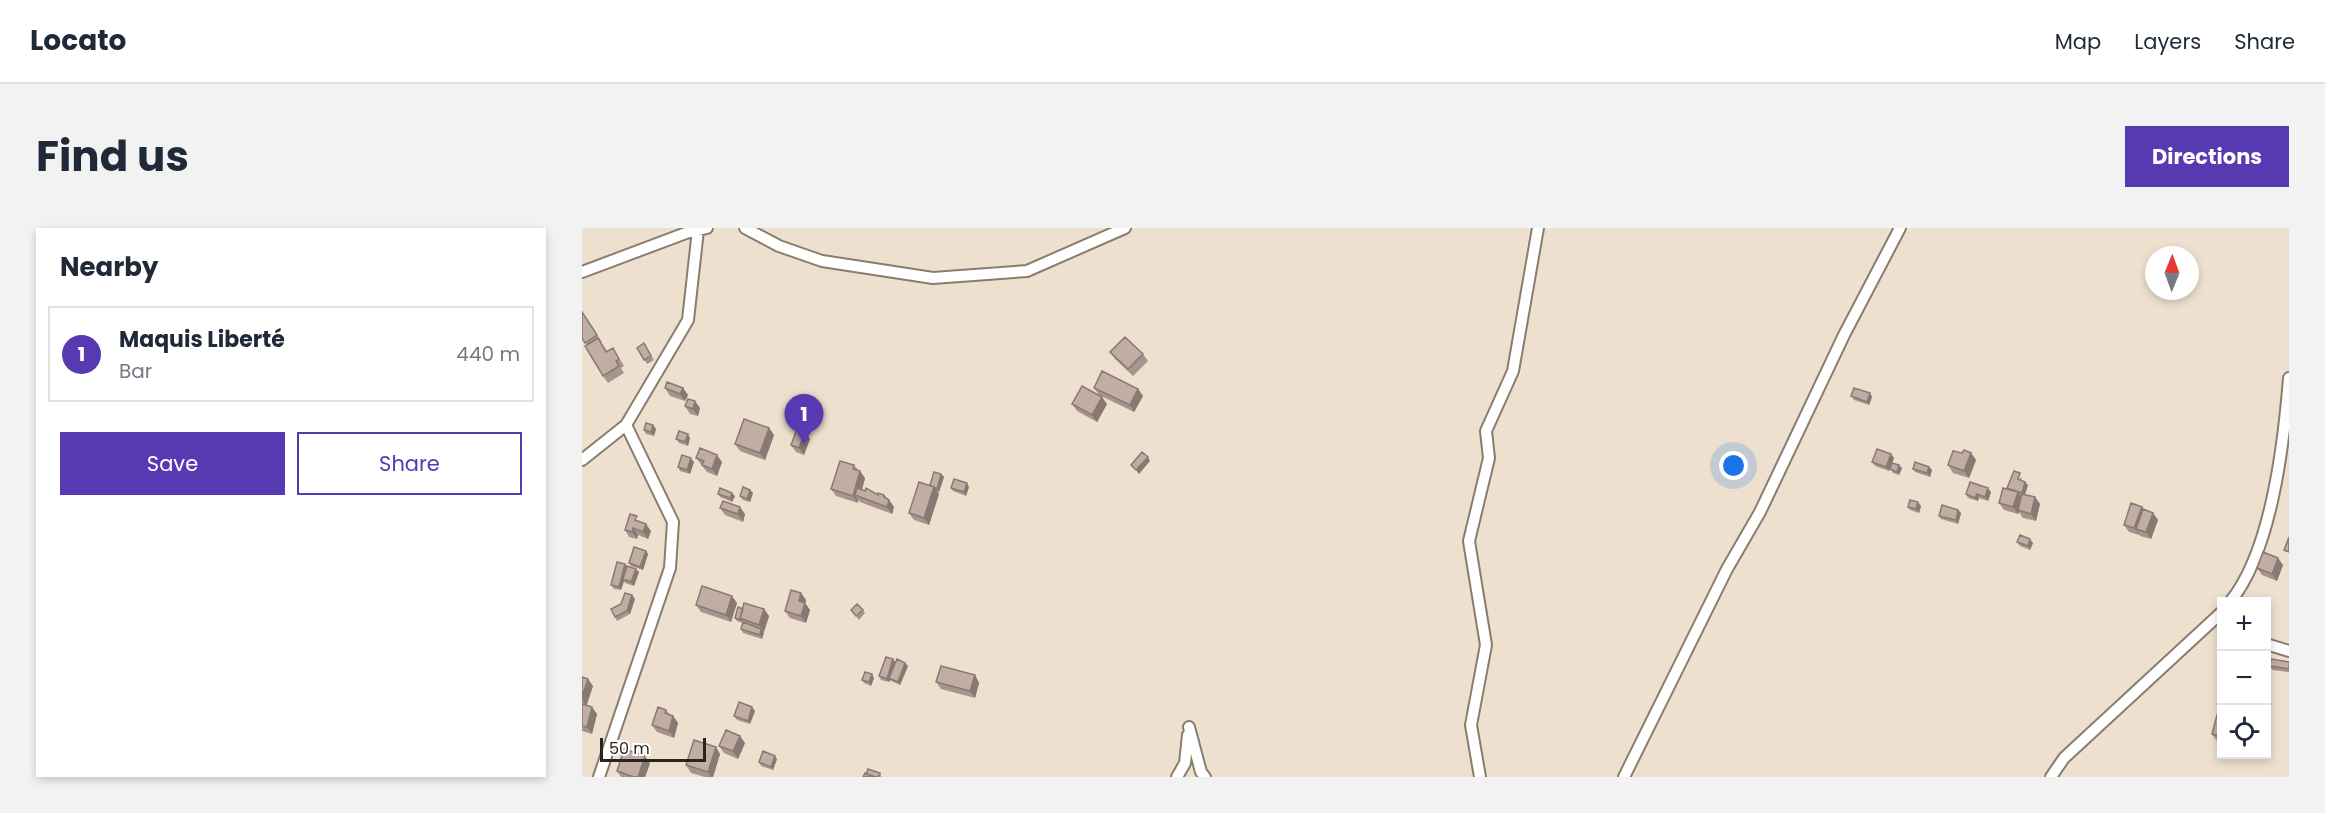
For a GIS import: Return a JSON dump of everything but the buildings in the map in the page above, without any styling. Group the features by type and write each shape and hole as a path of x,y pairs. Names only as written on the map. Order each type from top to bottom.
{"street":[{"path":"745,228 779,246 822,261 933,278 1027,271 1125,228"},
{"path":"1480,777 1471,725 1486,645 1469,541 1488,458 1486,431 1513,370 1538,228"},
{"path":"1624,777 1727,569 1760,512 1844,335 1900,228"},
{"path":"582,272 703,229 688,320 626,425 584,454"},
{"path":"2233,597 2254,558 2271,509 2285,428 2289,378"},
{"path":"599,777 670,568 673,522 626,425"},
{"path":"2051,777 2064,758 2217,617"},
{"path":"2271,646 2289,651"},
{"path":"1177,777 1185,763 1189,727 1201,772 1205,777"}],"place":[{"name":"Maquis Liberté","path":"804,444"}]}
